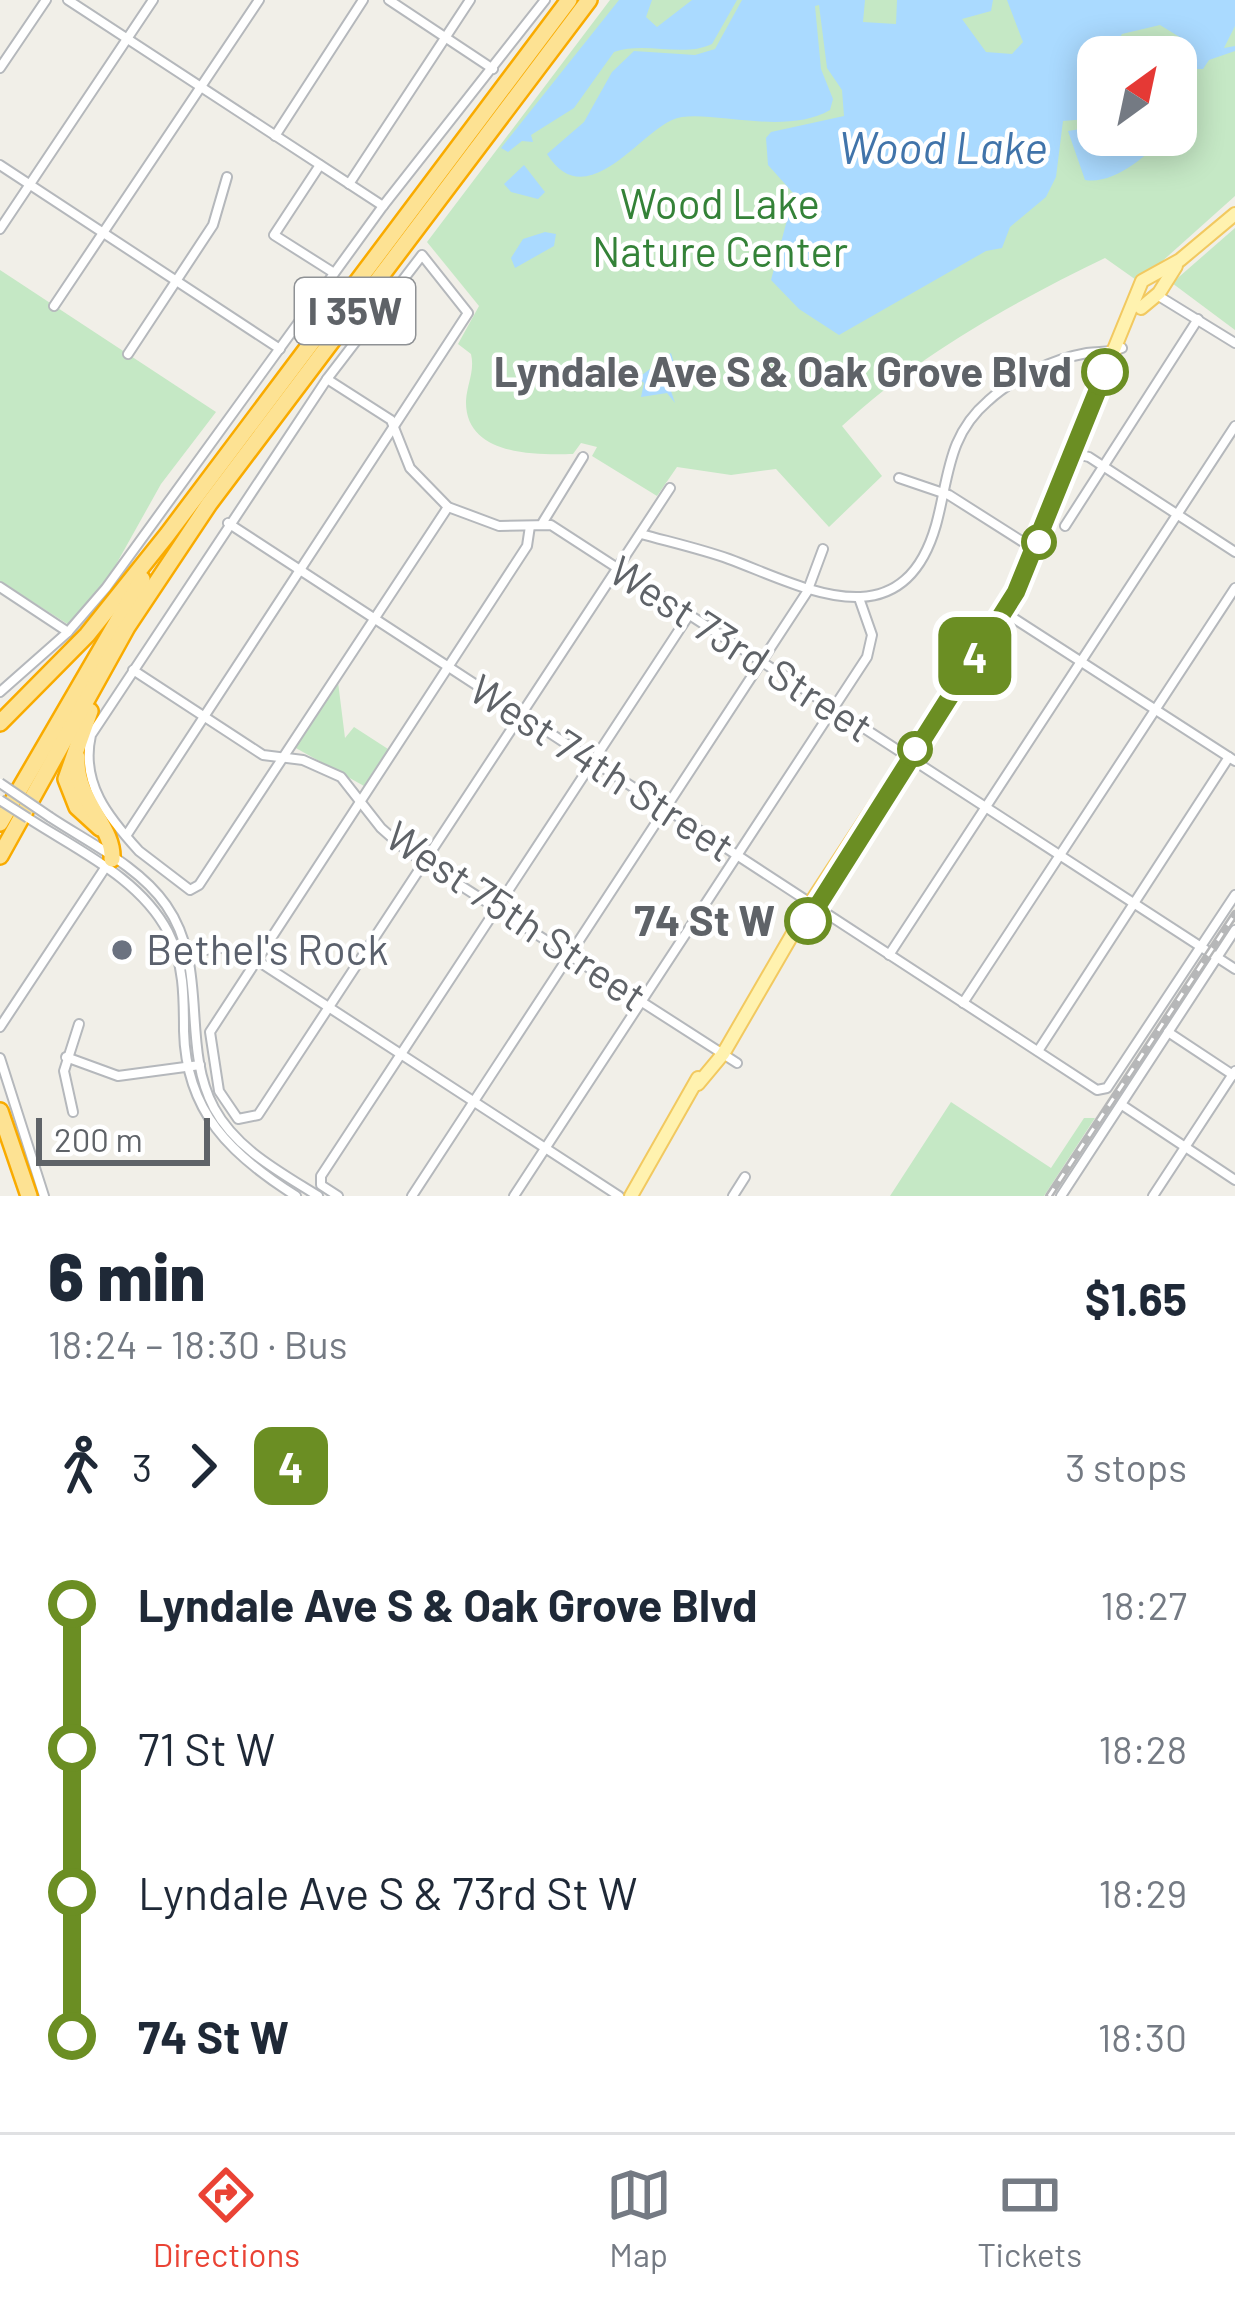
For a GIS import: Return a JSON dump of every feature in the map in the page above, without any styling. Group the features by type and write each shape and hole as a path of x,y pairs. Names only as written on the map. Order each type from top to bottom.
{"highway":[{"name":"I 35W","path":"0,823 167,535 569,0"},
{"name":"I 35W","path":"0,856 127,627 209,504 589,0"},
{"path":"0,723 87,635 167,535"},
{"path":"109,864 113,850 100,828 77,807 68,789 67,769 127,627"},
{"path":"0,872 23,814"},
{"path":"0,1111 10,1150"},
{"path":"0,1129 28,1196"}],"main road":[{"path":"625,1196 1004,612 1036,550 1118,350 1180,260 1235,214"}],"street":[{"path":"0,68 46,0"},
{"path":"68,0 382,206"},
{"path":"0,229 153,0"},
{"path":"54,306 259,0"},
{"path":"275,136 363,0"},
{"path":"388,0 493,69"},
{"path":"349,184 470,0"},
{"path":"0,692 68,632 106,588 382,206 545,0"},
{"path":"0,165 280,349"},
{"path":"320,165 274,235 334,273"},
{"path":"128,354 218,215 226,177"},
{"path":"126,836 468,313 422,255 327,379 93,729 86,762 98,800 126,836 190,890 284,759 448,507"},
{"path":"1157,290 1235,343"},
{"path":"1065,526 1198,319"},
{"path":"641,534 734,561 807,592 859,598 889,587 913,567 930,541 954,445 988,400 1060,361 1118,350"},
{"path":"327,379 391,420 410,468 448,507 481,522 530,526 543,522 583,457"},
{"path":"890,955 1235,426"},
{"path":"1076,454 1235,552"},
{"path":"898,478 941,493 1036,550"},
{"path":"530,526 527,546 210,1032 221,1095 238,1119 250,1120 330,1009 670,488"},
{"name":"West 73rd Street","path":"543,522 1235,969"},
{"name":"West 74th Street","path":"228,523 1097,1090 1107,1088 1201,947"},
{"path":"412,1196 807,592 823,549"},
{"path":"0,587 68,632"},
{"path":"963,1003 1235,588"},
{"path":"514,1196 872,643 859,598"},
{"path":"1004,612 1232,759 1038,1051"},
{"path":"338,1196 320,1182 689,615"},
{"name":"West 75th Street","path":"133,670 263,755 329,770 381,828 426,862 737,1064"},
{"path":"0,783 109,864 158,916 178,958 188,1069 220,1139 296,1196"},
{"path":"0,800 109,864 130,869 168,909 190,952 200,1065 214,1107 242,1144 318,1196"},
{"path":"0,1027 109,864"},
{"path":"1201,947 1235,895"},
{"path":"1061,1196 1235,930"},
{"path":"178,958 224,947 256,960 625,1196"},
{"path":"74,1112 64,1082 66,1057 80,1024"},
{"path":"1153,1196 1234,1073 1168,1032"},
{"path":"66,1057 118,1076 200,1065"},
{"path":"0,1058 44,1196"},
{"path":"1122,1105 1235,1180"},
{"path":"733,1196 746,1177"}],"green space":[{"name":"Wood Lake Nature Center","path":"610,0 1235,0 1235,196 1139,282 1105,258 967,332 872,400 842,426 882,476 829,527 776,469 731,475 677,467 657,496 592,456 597,447 581,443 573,454 541,454 490,442 469,419 466,401 472,360 458,344 479,306 427,242"},
{"path":"1235,228 1235,330 1172,283"},
{"path":"0,270 216,412 161,484 104,586 69,625 0,581"},
{"path":"338,682 345,738 354,727 388,749 364,786 294,747"},
{"path":"951,1102 1051,1168 1084,1118 1095,1118 1044,1196 890,1196"}],"water":[{"path":"619,0 652,0 646,17 657,27 692,0 737,0 712,44 689,50 614,52 574,108 531,135 533,142 522,141 508,152 501,148"},
{"name":"Wood Lake","path":"742,0 865,0 863,22 896,24 897,0 993,0 991,11 962,19 986,52 1012,54 1023,42 1007,0 1235,0 1235,26 1224,48 1235,46 1235,51 1209,60 1203,69 1197,69 1197,36 1178,36 1160,25 1121,36 1077,36 1077,120 1063,121 1056,177 1046,197 1010,227 1002,248 986,251 839,335 799,309 771,280 794,194 768,165 766,138 771,132 844,116 842,90 827,68 819,5 815,6 821,69 833,99 830,110 789,121 702,116 672,120 611,166 578,177 562,171 547,154 584,122 612,72 634,51 695,55 715,49"},
{"path":"1077,130 1077,156 1143,156 1107,178 1085,180 1068,131"},
{"path":"524,165 545,192 538,199 511,192 504,184"},
{"path":"545,232 556,234 554,246 515,268 511,258 523,239"},
{"path":"671,353 679,380 671,391 675,403 667,393 641,397 644,383 638,378"}],"railway":[{"path":"1049,1196 1235,914"}],"bus line":[{"name":"4","path":"808,921 1016,592 1075,456 1105,372"}],"place":[{"name":"Lyndale Ave S & Oak Grove Blvd","path":"1105,372"},
{"name":"74 St W","path":"808,921"},
{"name":"Bethel's Rock","path":"122,950"}]}
